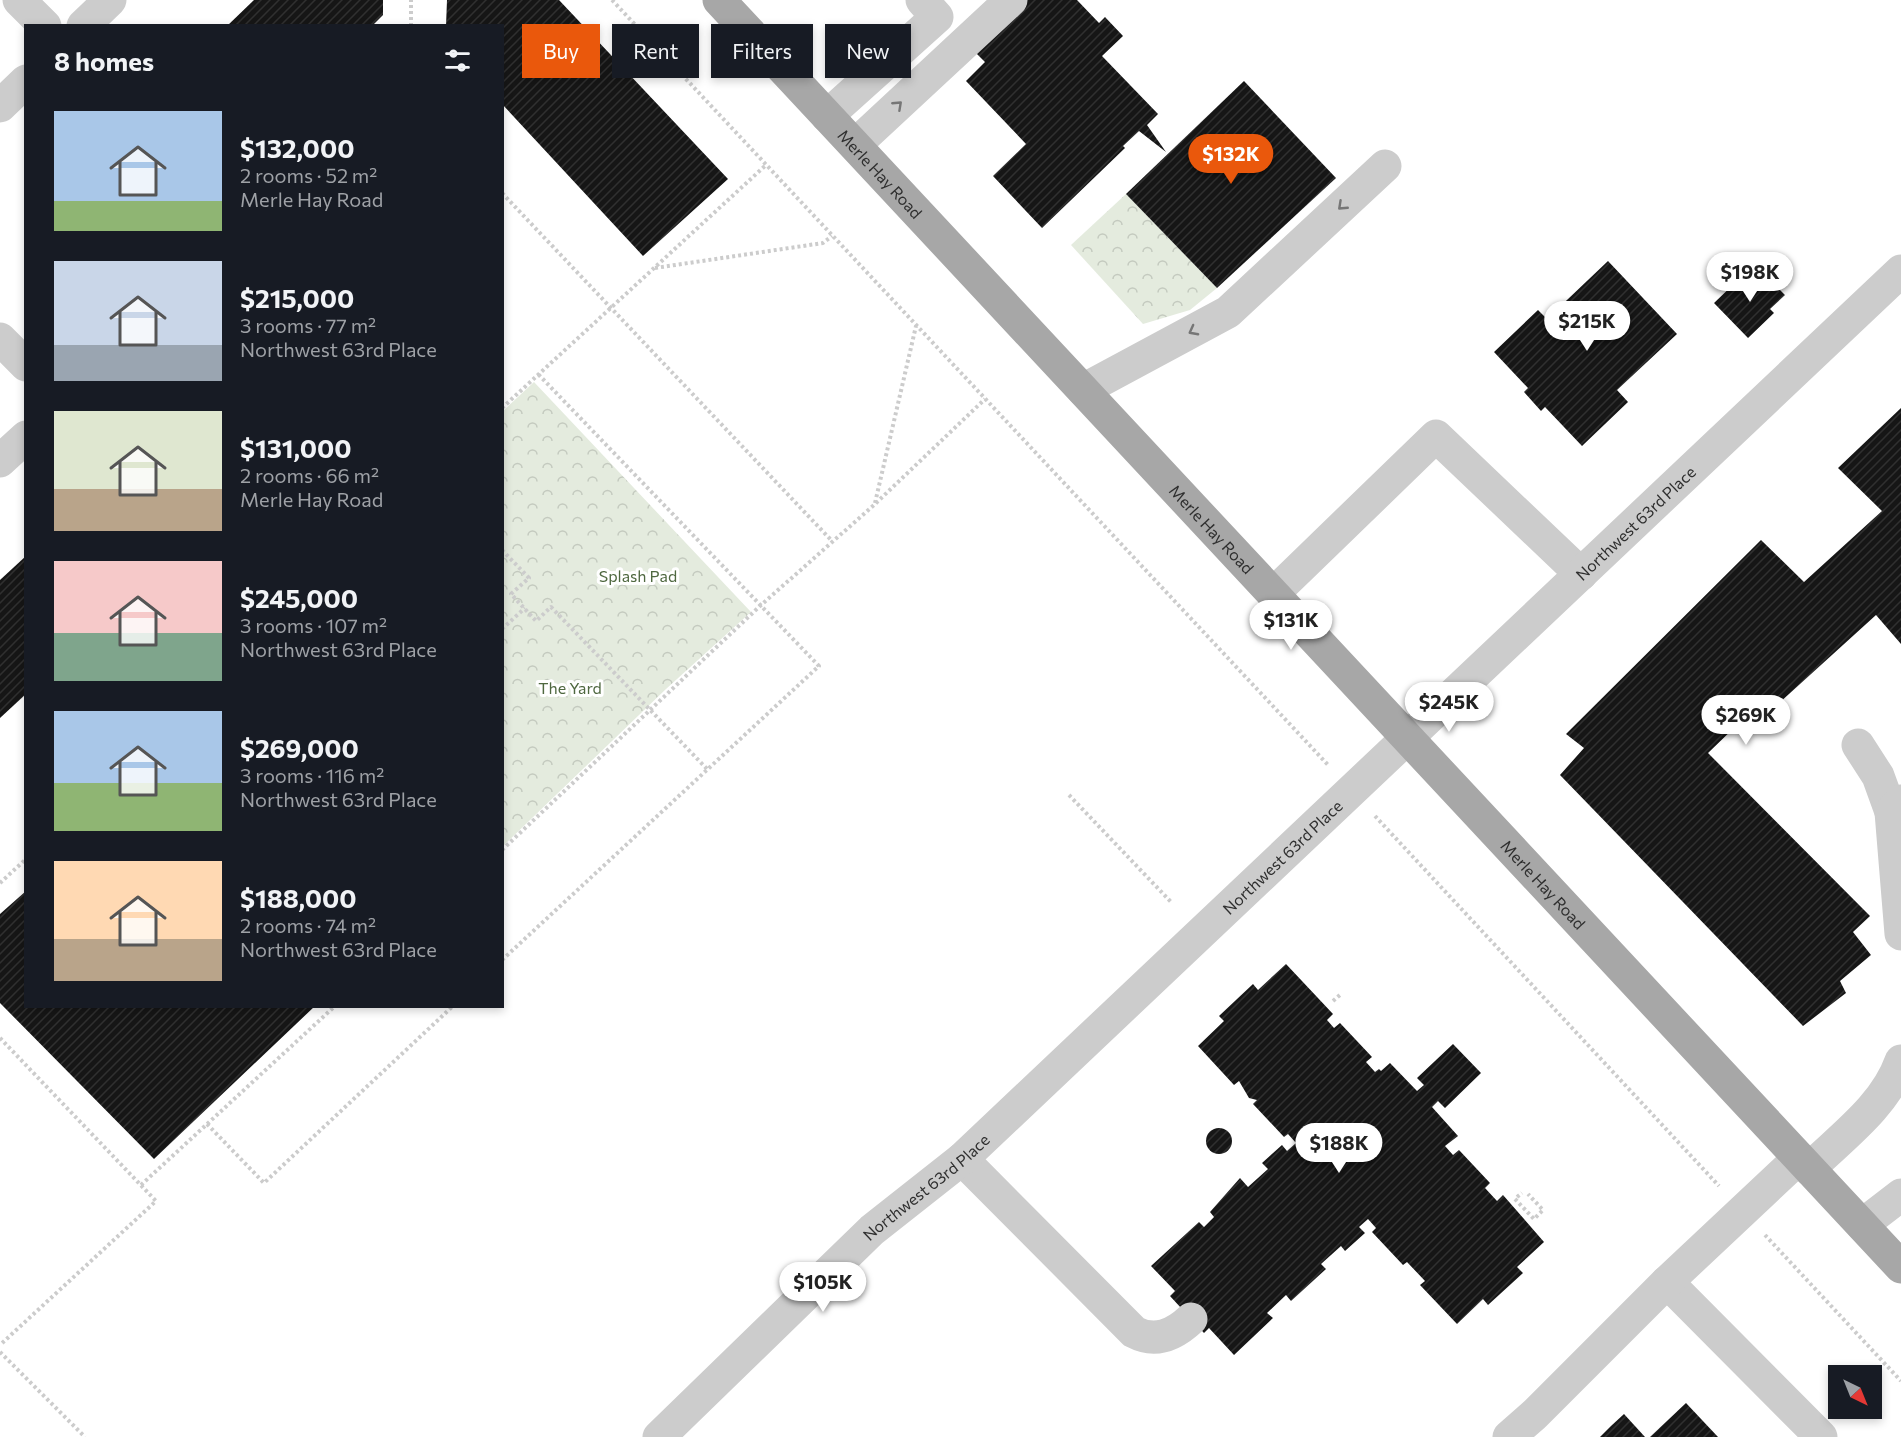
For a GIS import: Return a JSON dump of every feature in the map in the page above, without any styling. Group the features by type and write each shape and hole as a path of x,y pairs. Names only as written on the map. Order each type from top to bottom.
{"main road":[{"name":"Merle Hay Road","path":"719,0 1901,1267"}],"street":[{"path":"19,0 43,24"},
{"path":"85,24 110,0"},
{"path":"827,116 938,17 922,0"},
{"path":"855,145 1011,0"},
{"path":"0,106 24,83"},
{"path":"1083,390 1228,312 1384,166"},
{"name":"Northwest 63rd Place","path":"659,1437 872,1230 962,1159 1901,271"},
{"path":"0,339 24,363"},
{"path":"1273,594 1436,436 1581,574"},
{"path":"0,461 24,439"},
{"path":"1858,744 1896,806 1901,934"},
{"path":"1509,1437 1534,1416 1667,1282 1743,1211 1876,1104 1894,1079 1901,1061"},
{"path":"962,1159 1134,1332 1145,1338 1158,1338 1176,1331 1191,1319"},
{"path":"1862,1225 1901,1195"},
{"path":"1667,1282 1821,1437"}],"path":[{"path":"411,0 411,24"},
{"path":"612,0 1328,766"},
{"path":"504,406 766,165"},
{"path":"504,195 609,309 832,542"},
{"path":"653,269 823,243 832,236"},
{"path":"874,505 916,326"},
{"path":"504,958 819,666 538,374"},
{"path":"504,848 760,606 874,505 985,399"},
{"path":"504,552 529,578 512,594 536,621 551,607 708,770"},
{"path":"504,627 525,608"},
{"path":"1069,795 1171,902"},
{"path":"1369,809 1901,1381"},
{"path":"0,883 24,861"},
{"path":"1333,1001 1340,995"},
{"path":"141,1185 333,1008"},
{"path":"207,1124 264,1183 451,1008"},
{"path":"0,1038 156,1201 0,1345"},
{"path":"1522,1192 1516,1198 1534,1219 1543,1210 1528,1194"},
{"path":"0,1352 85,1437"}],"green space":[{"path":"1126,194 1217,288 1190,310 1143,324 1071,245"},
{"path":"534,382 751,612 666,689 504,845 504,410"}],"building":[{"path":"254,0 383,0 383,15 374,24 229,24"},
{"path":"447,0 559,0 582,24 522,24 522,78 600,78 600,43 612,56 612,78 633,78 728,179 643,256 504,106 504,24 446,24"},
{"path":"1023,0 1077,0 1099,23 1105,17 1123,36 1102,56 1158,114 1147,125 1166,152 1139,131 1123,146 1125,148 1042,228 993,176 1026,144 966,81 985,62 972,49"},
{"path":"1244,81 1336,178 1217,288 1126,194"},
{"path":"1608,261 1677,334 1617,390 1628,402 1582,446 1545,407 1541,411 1524,392 1528,388 1494,352 1538,310 1547,319"},
{"path":"1761,271 1785,295 1770,309 1774,313 1748,338 1714,303 1740,278 1746,285"},
{"path":"1901,408 1901,644 1876,615 1777,705 1765,698 1708,753 1870,916 1853,932 1871,955 1840,981 1846,993 1803,1026 1560,775 1584,748 1566,734 1761,540 1804,582 1882,511 1838,468"},
{"path":"24,558 24,696 0,718 0,580"},
{"path":"24,893 24,1008 313,1008 154,1159 0,1003 0,914"},
{"path":"1286,964 1333,1014 1327,1020 1334,1028 1340,1023 1372,1057 1366,1062 1375,1072 1379,1069 1381,1071 1390,1063 1417,1091 1424,1085 1417,1078 1453,1044 1481,1073 1445,1108 1438,1101 1432,1107 1458,1136 1445,1146 1453,1155 1459,1150 1490,1183 1485,1188 1497,1201 1503,1195 1544,1242 1517,1267 1523,1273 1488,1305 1483,1299 1457,1324 1420,1285 1425,1281 1407,1262 1403,1265 1372,1232 1376,1228 1368,1219 1359,1227 1365,1233 1345,1251 1341,1246 1321,1264 1326,1269 1291,1301 1286,1295 1267,1313 1273,1318 1234,1355 1209,1328 1204,1333 1170,1296 1175,1291 1151,1266 1199,1222 1204,1227 1214,1217 1210,1212 1240,1178 1248,1187 1268,1169 1262,1163 1282,1145 1287,1151 1296,1143 1288,1134 1284,1137 1253,1104 1257,1100 1249,1098 1239,1081 1234,1085 1198,1046 1224,1021 1219,1016 1253,984 1258,990"},
{"path":"1219,1128 1228,1132 1232,1141 1228,1150 1219,1154 1210,1150 1206,1141 1210,1132"},
{"path":"1686,1403 1718,1437 1650,1437"},
{"path":"1624,1414 1645,1437 1600,1437 1611,1426"}],"park label":[{"name":"Splash Pad","path":"638,575"},
{"name":"The Yard","path":"570,687"}]}
